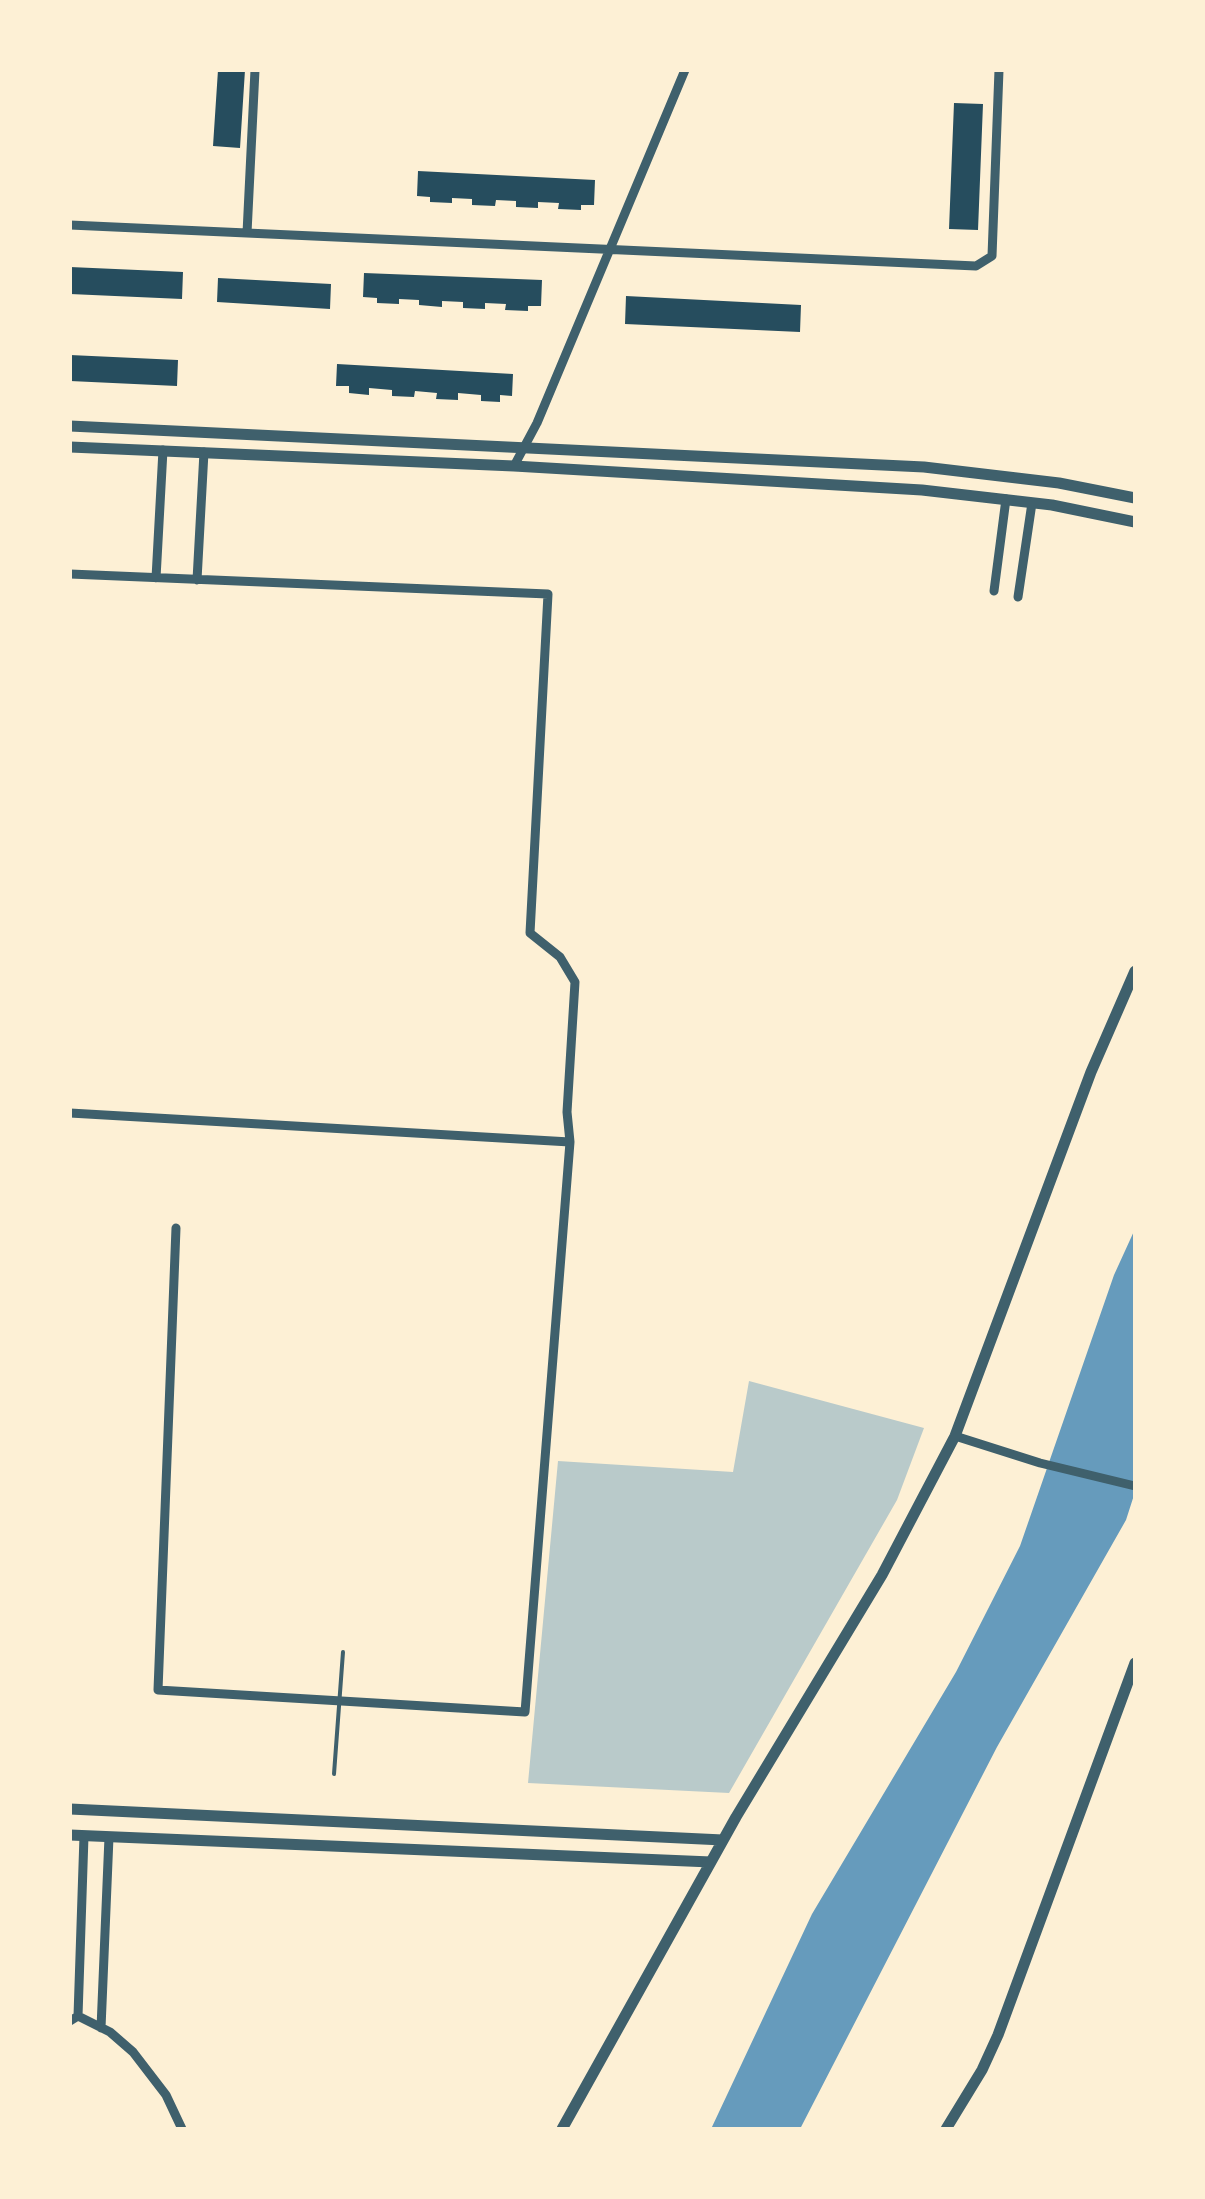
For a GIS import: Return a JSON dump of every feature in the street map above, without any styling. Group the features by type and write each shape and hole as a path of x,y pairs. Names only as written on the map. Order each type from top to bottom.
{"street":[{"path":"247,233 254,70"},
{"path":"514,466 685,70"},
{"path":"70,225 976,266 992,256 1000,70"},
{"path":"70,426 924,467 1059,483 1135,498"},
{"path":"70,447 514,466 922,490 1032,503 1135,522"},
{"path":"156,578 163,450"},
{"path":"197,580 204,452"},
{"path":"994,591 1006,500"},
{"path":"1018,597 1032,503"},
{"path":"70,574 548,594 530,934 560,958 575,982 567,1112 570,1142 525,1712 158,1690 176,1228"},
{"path":"562,2129 710,1862 882,1575 955,1436 1091,1072 1135,971"},
{"path":"70,1112 570,1142"},
{"path":"955,1436 1040,1464 1135,1486"},
{"path":"946,2129 998,2035 1135,1663"},
{"path":"70,1810 723,1840"},
{"path":"182,2129 166,2094 134,2052 101,2028 74,2019 77,1836 710,1862"},
{"path":"101,2028 108,1837"}],"lane":[{"path":"334,1774 344,1652"}],"shaded area":[{"path":"749,1381 924,1428 897,1500 729,1793 528,1783 558,1461 733,1472"}],"water":[{"path":"1135,1229 1135,1492 1126,1520 997,1747 800,2129 711,2129 812,1914 956,1672 1020,1546 1114,1275"}],"building":[{"path":"218,70 245,70 240,148 213,146"},
{"path":"954,103 983,104 978,230 949,229"},
{"path":"418,171 595,180 594,205 581,205 581,210 558,209 559,203 538,202 538,208 516,207 516,201 496,200 495,206 472,205 472,199 430,202 430,197 417,196"},
{"path":"70,267 183,272 182,299 70,294"},
{"path":"364,273 542,280 541,306 528,306 528,311 505,310 506,304 485,303 485,309 463,308 463,302 442,301 442,307 419,305 419,300 377,303 377,298 363,297"},
{"path":"218,278 331,284 330,309 217,302"},
{"path":"626,296 801,305 800,332 625,324"},
{"path":"70,355 178,360 177,386 70,381"},
{"path":"337,364 513,374 512,396 500,395 500,402 481,401 481,395 458,393 458,400 436,399 437,393 415,391 414,397 392,396 392,390 369,388 369,395 349,393 349,386 336,386"}]}
